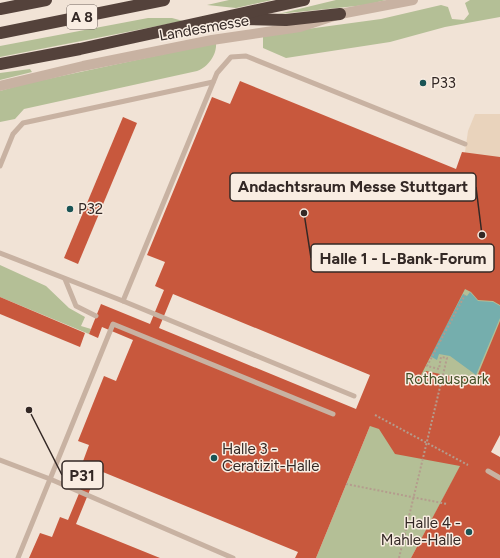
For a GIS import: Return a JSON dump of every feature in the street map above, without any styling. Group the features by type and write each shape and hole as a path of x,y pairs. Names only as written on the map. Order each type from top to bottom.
{"highway":[{"name":"A 8","path":"0,8 46,0"},
{"name":"A 8","path":"0,33 164,0"},
{"path":"224,19 304,0"},
{"path":"224,19 286,20 340,14"},
{"name":"A 8","path":"0,64 224,19"}],"street":[{"name":"Landesmesse","path":"0,86 83,66 212,40 300,27 340,14 413,0"}],"lane":[{"path":"123,300 217,73 232,57 246,56 465,144"},
{"path":"0,166 13,134 23,123 213,82"},
{"path":"0,253 123,300 354,396"},
{"path":"65,279 76,306 96,316"},
{"path":"18,558 113,324 333,414"},
{"path":"0,460 50,479 233,558"},
{"path":"488,472 500,478"}],"path":[{"path":"399,558 447,358 441,357 438,369 427,366 465,295"},
{"path":"375,415 426,441 468,465"},
{"path":"346,484 447,504"}],"green space":[{"path":"229,0 272,0 236,8 207,5"},
{"path":"336,0 386,0 366,5 278,14"},
{"path":"470,0 500,0 500,17 445,27 390,42 286,58 263,48 263,35 381,19 441,5 448,7 452,19 464,20 469,14 465,3"},
{"path":"148,18 172,18 183,21 0,57 0,46"},
{"path":"216,43 215,52 211,60 205,67 197,71 24,109 15,119 0,122 0,91 24,84"},
{"path":"30,69 32,72 0,80 0,73"},
{"name":"Rothauspark","path":"500,220 500,393 411,558 316,558 370,426"},
{"path":"0,265 46,286 69,308 85,317 81,326 91,329 89,334 0,297"}],"shaded area":[{"path":"475,114 500,114 500,161 464,159 468,131"}],"water":[{"path":"470,292 478,301 493,302 500,306 500,318 476,375 450,356 439,354 437,360 430,356 463,294 467,296"}],"building":[{"path":"240,81 456,169 462,152 500,157 500,305 493,301 478,300 471,292 465,289 421,375 425,375 426,371 440,374 440,378 444,379 445,375 471,380 471,383 474,384 500,321 500,435 491,452 500,457 500,558 411,558 460,466 395,454 379,429 370,426 316,558 295,558 298,552 98,470 76,524 160,558 29,558 40,533 52,537 60,517 68,520 90,467 82,464 89,445 78,441 104,376 116,381 133,340 102,327 98,338 89,334 101,304 150,324 164,290 155,286 165,262 147,255 212,97 230,104","holes":["173,294 370,375 356,409 159,328"]},
{"path":"123,117 137,123 78,264 64,258"},
{"path":"0,297 85,333 80,347 0,314"}],"place":[{"name":"P33","path":"423,83"},
{"name":"P32","path":"70,209"},
{"name":"Halle 1 - L-Bank-Forum","path":"304,213"},
{"name":"Andachtsraum Messe Stuttgart","path":"482,235"},
{"name":"P31","path":"29,410"},
{"name":"Halle 3 - Ceratizit-Halle","path":"214,458"},
{"name":"Halle 4 - Mahle-Halle","path":"469,532"}]}
